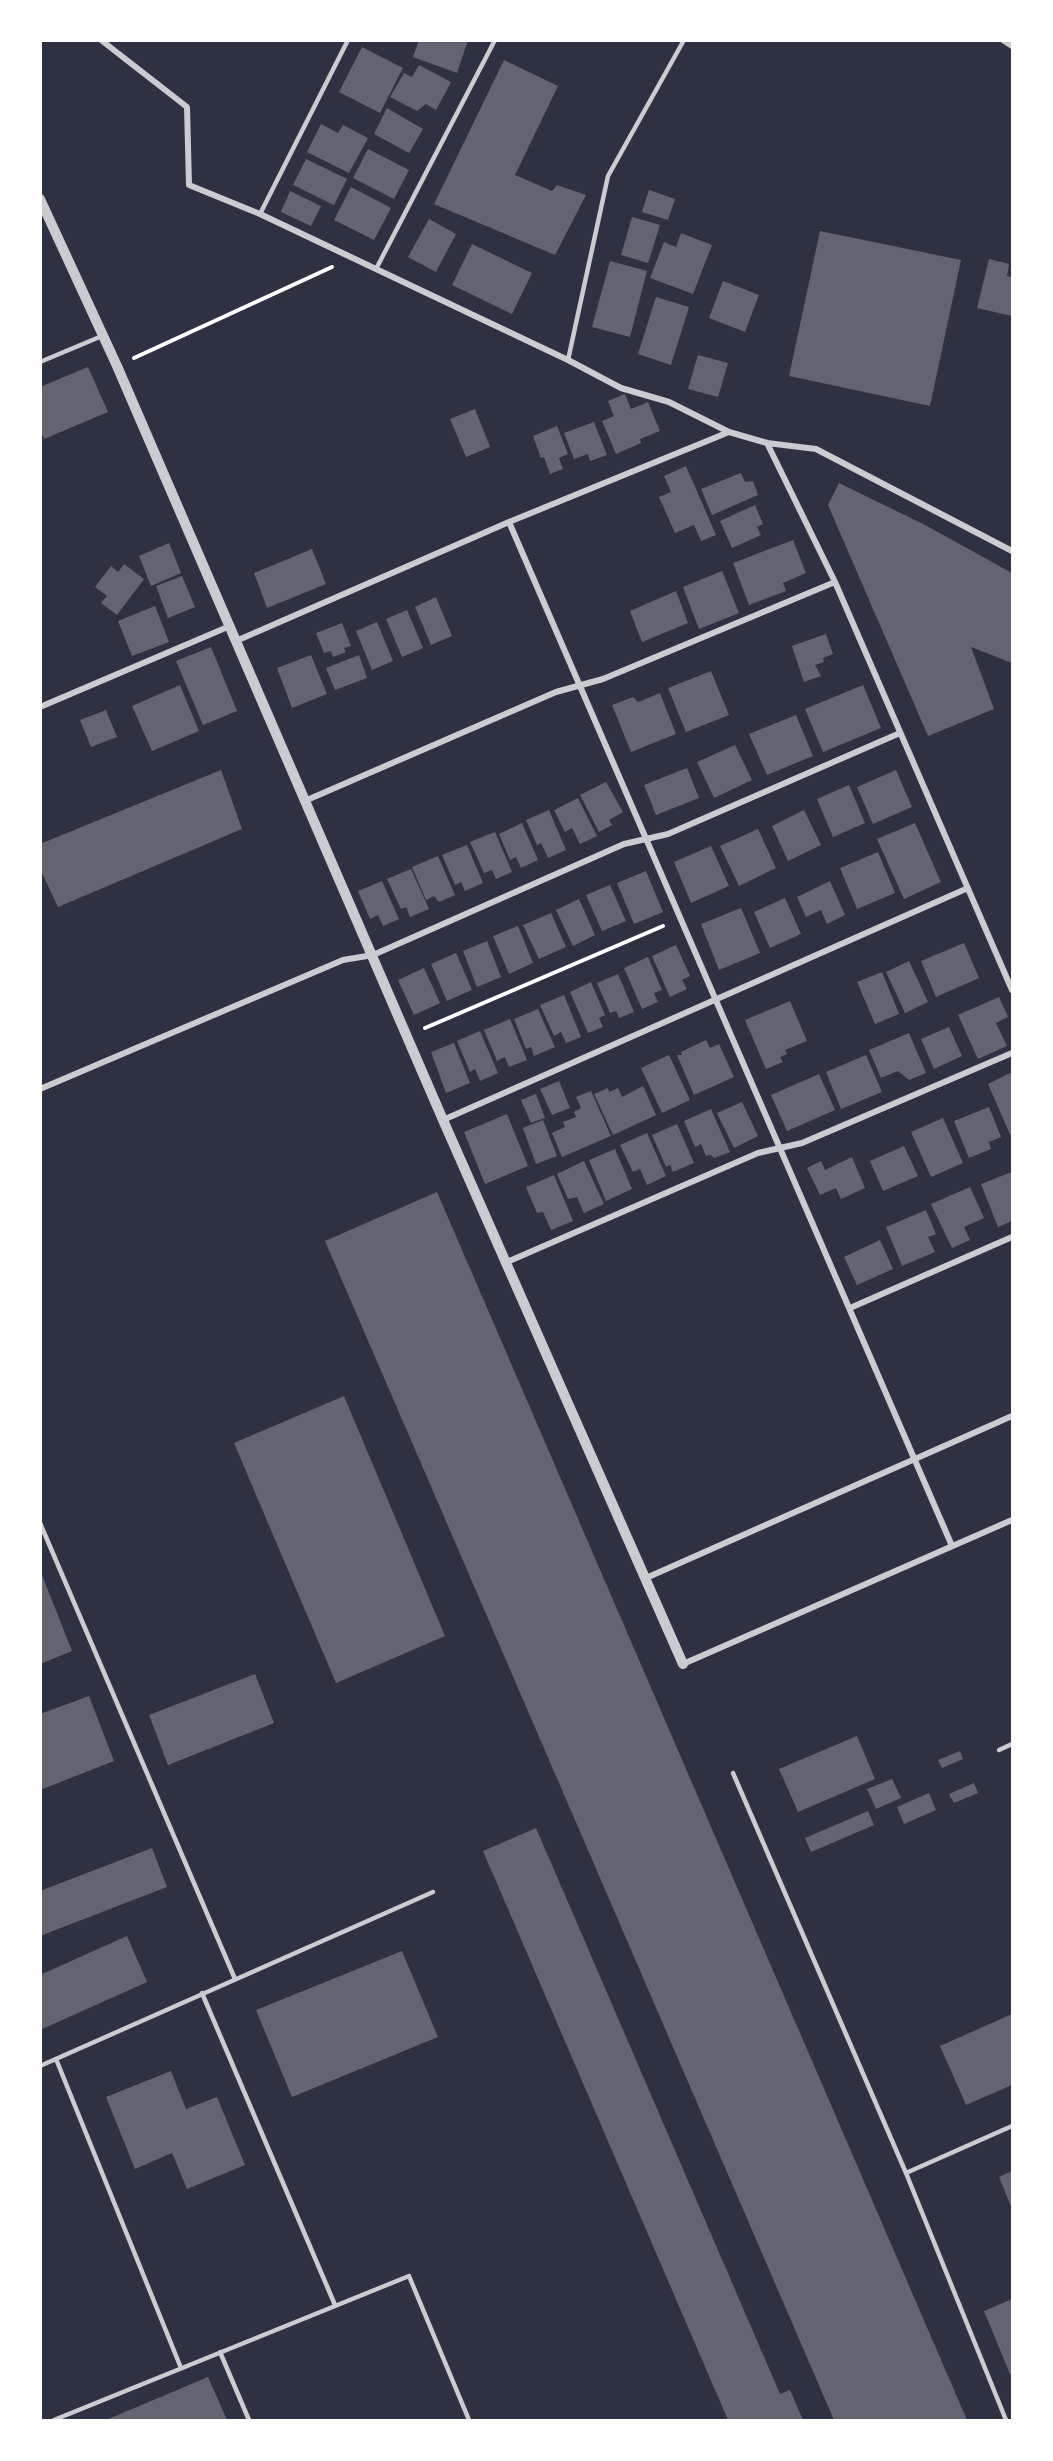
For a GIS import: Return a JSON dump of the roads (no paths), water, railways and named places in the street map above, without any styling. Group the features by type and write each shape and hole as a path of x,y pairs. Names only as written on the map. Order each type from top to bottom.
{"street":[{"path":"102,40 187,107 189,185 260,214 568,360 621,388 669,402 729,432 767,443 816,449 1012,551"},
{"path":"1003,40 1012,46"},
{"path":"40,199 104,336 307,800 443,1120 683,1664 1012,1520"},
{"path":"236,641 509,522 729,432"},
{"path":"767,443 835,582 1012,990"},
{"path":"509,522 952,1546"},
{"path":"307,800 556,692 603,679 835,582"},
{"path":"40,707 230,626"},
{"path":"40,1089 343,960 373,955 624,844 668,834 900,733"},
{"path":"443,1120 968,888"},
{"path":"507,1262 758,1153 802,1143 1012,1053"},
{"path":"850,1308 1012,1237"},
{"path":"646,1578 1012,1416"}],"lane":[{"path":"260,214 348,40"},
{"path":"376,269 495,40"},
{"path":"568,360 608,176 684,40"},
{"path":"40,362 104,336"},
{"path":"40,1523 235,1979"},
{"path":"999,1750 1012,1744"},
{"path":"733,1773 906,2173 1006,2421"},
{"path":"40,2066 433,1892"},
{"path":"202,1993 335,2305"},
{"path":"56,2059 181,2368"},
{"path":"906,2173 1012,2126"},
{"path":"54,2421 409,2276 469,2421"},
{"path":"220,2352 249,2421"}]}
